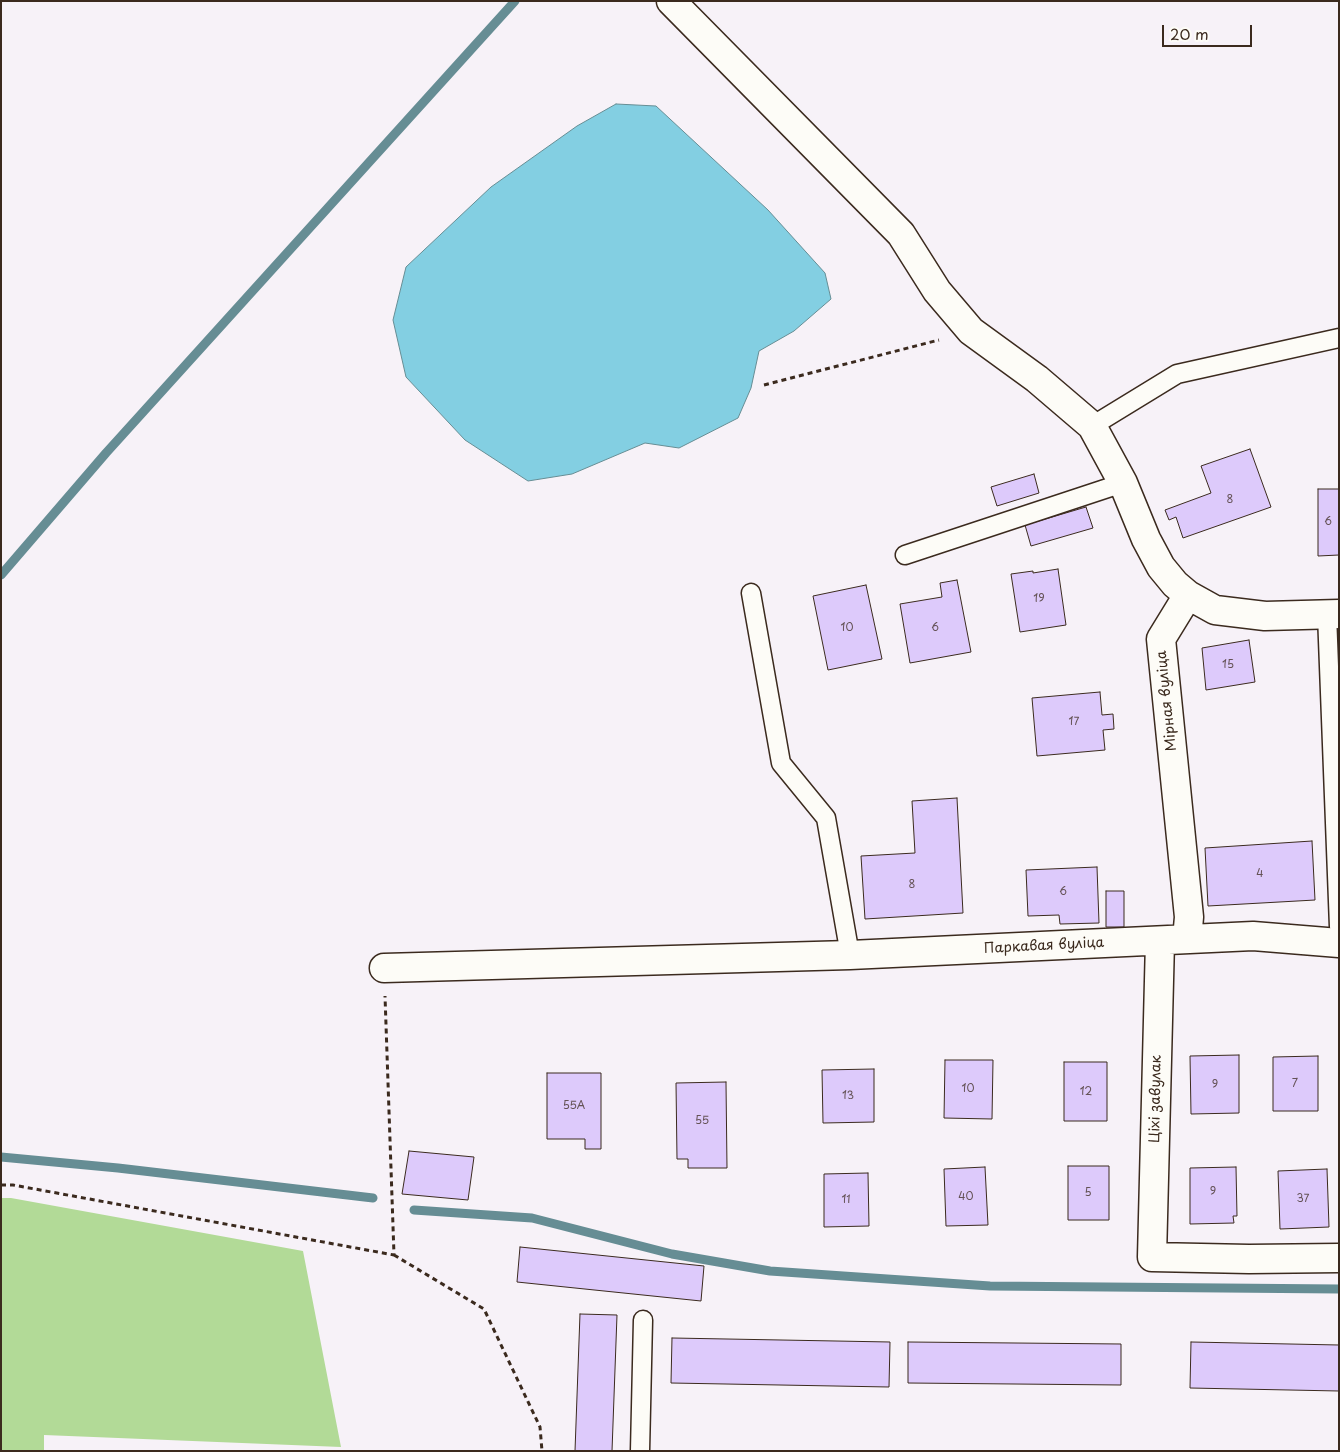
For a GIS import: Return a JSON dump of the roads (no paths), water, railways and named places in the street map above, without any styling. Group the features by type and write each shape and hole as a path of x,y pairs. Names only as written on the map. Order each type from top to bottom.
{"street":[{"path":"671,1 901,234 937,291 971,332 1037,379 1092,426 1123,483 1146,539 1161,567 1175,584 1188,595 1215,610 1265,616 1333,614"},
{"name":"Мірная вуліца","path":"1187,939 1189,916 1161,639 1188,595"},
{"name":"Паркавая вуліца","path":"384,968 850,955 1253,936 1339,943"},
{"name":"Ціхі завулак","path":"1160,941 1152,1257 1339,1258"}],"lane":[{"path":"1092,426 1177,374 1339,338"},
{"path":"905,555 1123,483"},
{"path":"752,593 780,763 826,818 850,955"},
{"path":"1333,614 1339,927"},
{"path":"640,1451 643,1320"}],"water":[{"path":"616,104 656,106 768,210 825,273 831,299 794,331 759,351 751,388 738,418 679,448 645,443 572,474 528,481 465,440 406,377 393,320 406,267 491,187 577,126"}],"waterway":[{"path":"1,575 106,453 515,1"},
{"path":"1,1157 118,1168 373,1198"},
{"path":"414,1210 532,1218 672,1254 770,1271 990,1286 1339,1289"}]}
